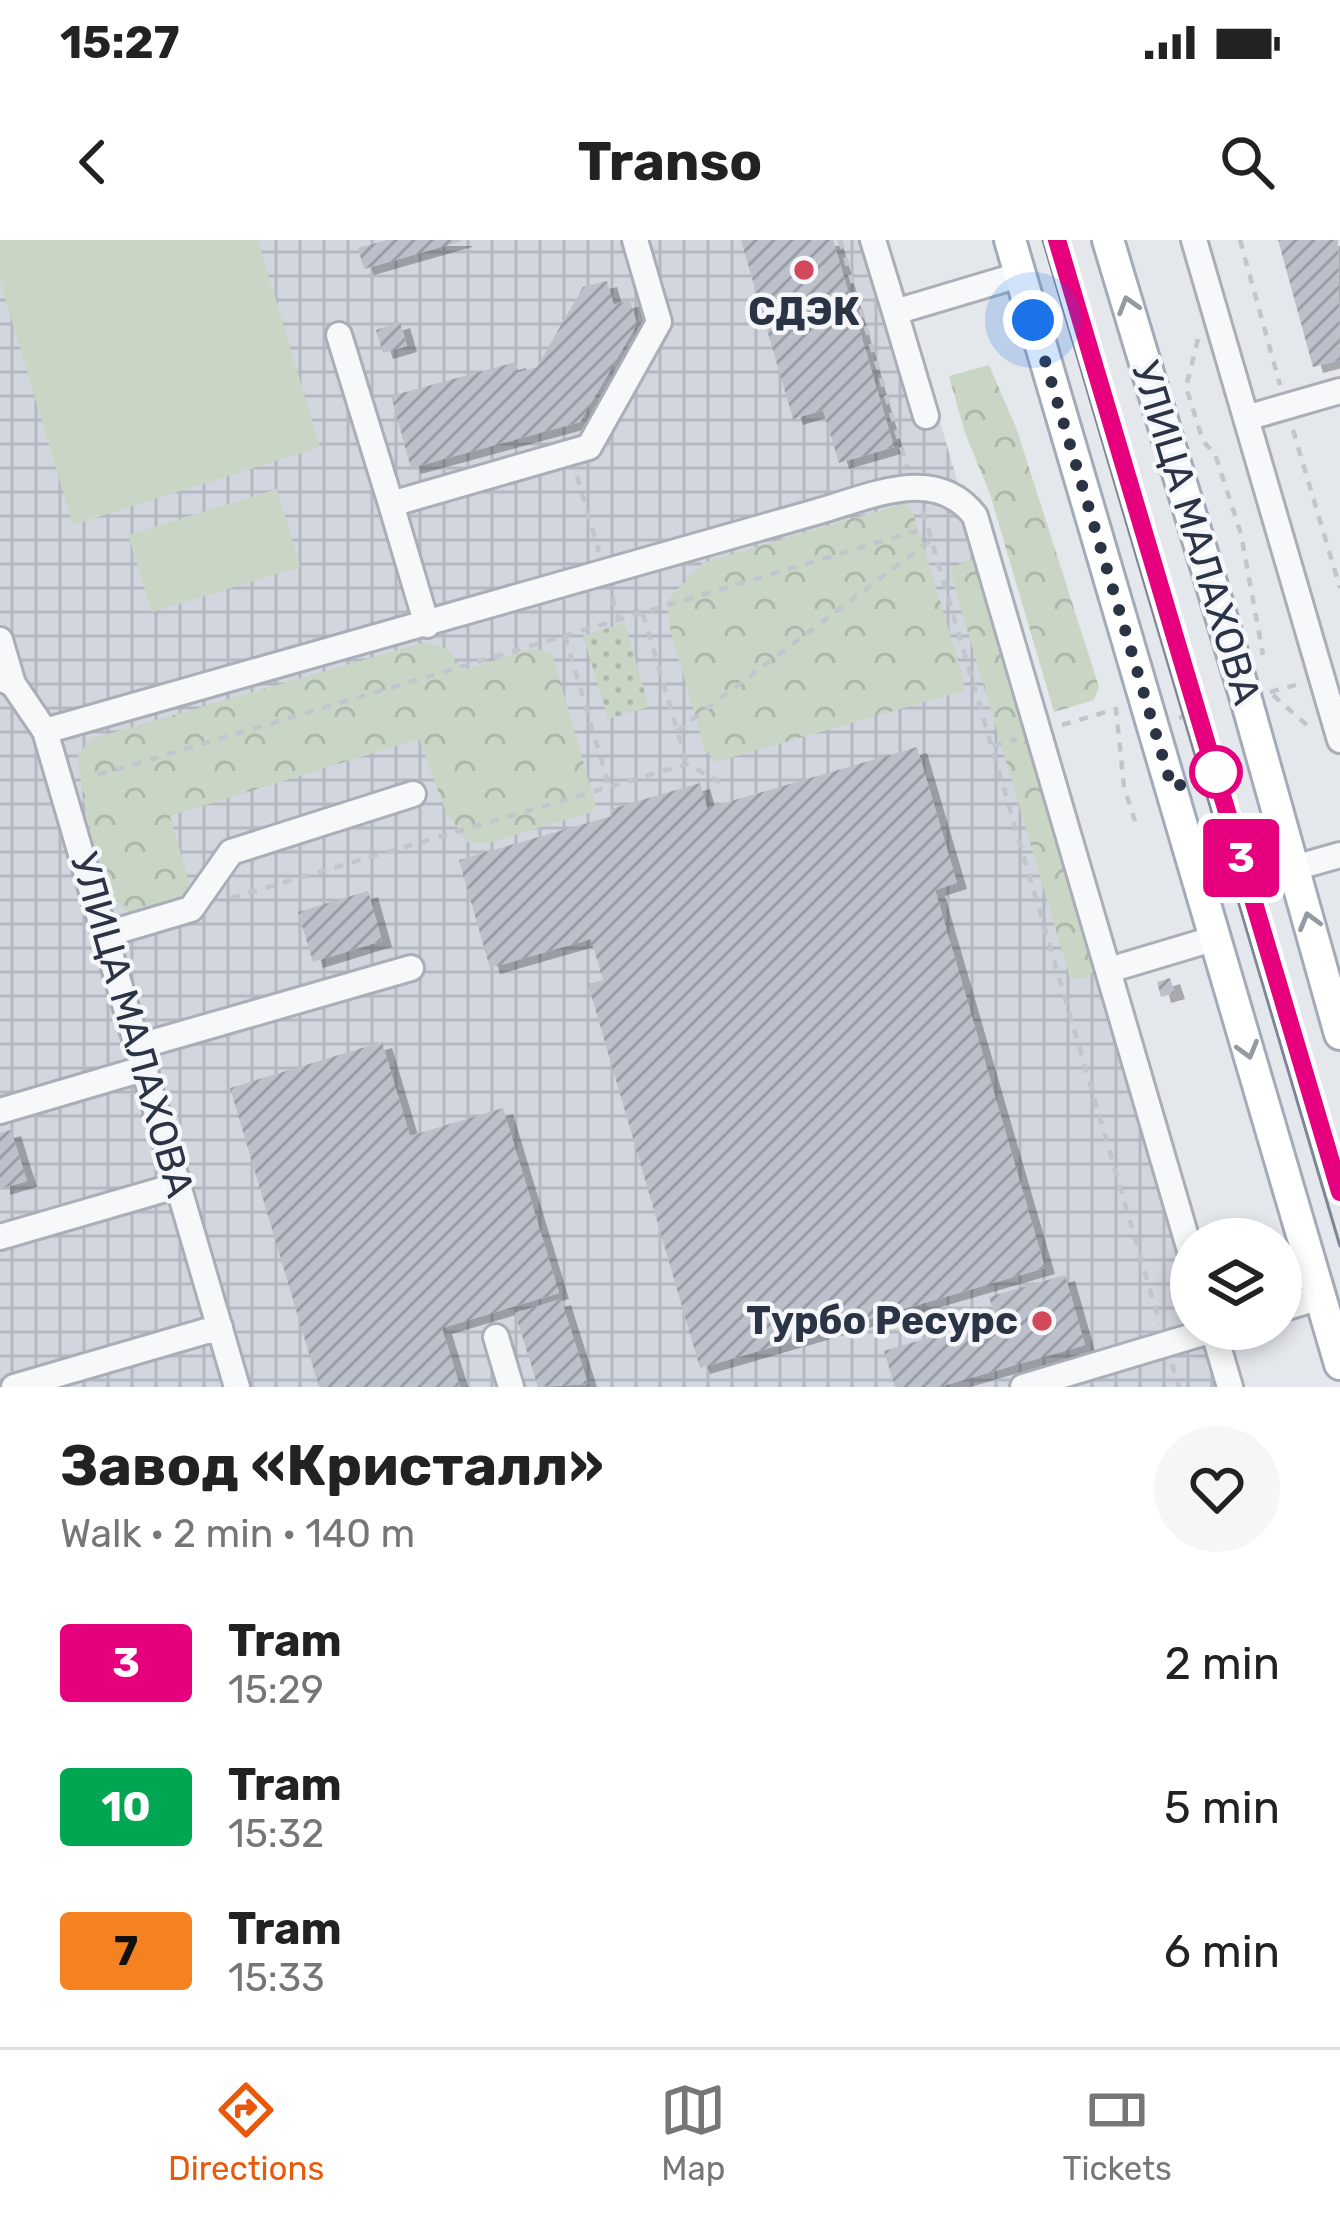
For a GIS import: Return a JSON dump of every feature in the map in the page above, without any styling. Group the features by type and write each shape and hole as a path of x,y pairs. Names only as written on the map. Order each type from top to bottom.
{"main road":[{"path":"1010,240 1340,1364"},
{"name":"УЛИЦА МАЛАХОВА","path":"1108,240 1340,1034"}],"street":[{"path":"391,504 589,447 659,322 635,240"},
{"path":"873,240 926,416"},
{"path":"1194,240 1331,740"},
{"path":"895,312 1019,275"},
{"path":"339,335 427,625"},
{"path":"1246,418 1340,391"},
{"path":"45,731 915,487 943,488 962,498 975,516 1181,1218"},
{"name":"УЛИЦА МАЛАХОВА","path":"0,640 7,681 45,731 237,1387"},
{"path":"107,934 191,909 231,852 413,794"},
{"path":"1294,868 1340,855"},
{"path":"1109,970 1216,938"},
{"path":"0,1111 143,1057 411,968"},
{"path":"0,1237 179,1185"},
{"path":"1302,1303 1320,1297"},
{"path":"14,1387 220,1328"},
{"path":"496,1337 511,1387"},
{"path":"1023,1387 1170,1342"},
{"path":"1220,1350 1230,1387"}],"path":[{"path":"840,240 1179,1387"},
{"path":"1199,332 1186,387 1202,441 1215,454 1241,534 1266,670"},
{"path":"570,453 619,621"},
{"path":"98,776 928,527"},
{"path":"676,731 932,540"},
{"path":"642,614 686,764 723,784"},
{"path":"565,636 609,787"},
{"path":"1270,692 1331,740"},
{"path":"1171,706 1175,719 1208,709"},
{"path":"1115,709 1124,787 1136,821"},
{"path":"191,909 686,764"}],"shaded area":[{"path":"0,240 887,240 1172,1218 1170,1350 1211,1350 1221,1387 0,1387"}],"green space":[{"path":"0,240 258,240 320,447 73,525 0,281"},
{"path":"989,365 1017,430 1099,687 1094,700 1054,712 990,494 949,376"},
{"path":"277,489 300,567 152,612 128,535"},
{"path":"906,503 914,515 964,680 963,691 716,762 705,750 671,633 667,601 702,563"},
{"path":"971,559 978,567 1097,968 1084,979 1070,978 953,582 951,568"},
{"path":"625,623 649,707 608,719 583,635"},
{"path":"425,642 448,649 463,670 534,648 552,653 596,806 592,812 488,843 468,843 446,812 419,739 170,816 193,896 143,918 121,907 97,853 82,790 78,755 91,739"}],"building":[{"path":"387,240 462,241 364,269 358,248"},
{"path":"741,240 833,240 894,447 839,463 823,410 793,419"},
{"path":"1278,240 1338,240 1340,360 1313,367"},
{"path":"607,281 614,305 630,300 637,324 580,422 411,468 391,396 516,362 518,372 537,367 583,287"},
{"path":"400,322 407,346 383,353 376,330"},
{"path":"917,747 957,883 935,890 1045,1268 700,1368 588,984 603,980 591,939 490,968 459,860 612,816 611,809 700,783 707,808"},
{"path":"368,891 382,941 313,962 298,912"},
{"path":"1170,978 1175,993 1161,997 1157,982"},
{"path":"382,1042 410,1136 503,1108 559,1293 442,1328 460,1387 319,1387 230,1088"},
{"path":"11,1130 27,1181 0,1189 0,1133"},
{"path":"1065,1275 1085,1345 939,1387 895,1387 884,1351 996,1318 989,1297"},
{"path":"561,1299 588,1384 538,1387 515,1313"}],"tram line":[{"path":"1043,240 1340,1246"},
{"name":"3","path":"1057,240 1340,1192"}],"place":[{"name":"СДЭК","path":"804,270"},
{"name":"Турбо Ресурс","path":"1042,1321"}],"route":[{"path":"1033,320 1172,788 1216,772"}]}
